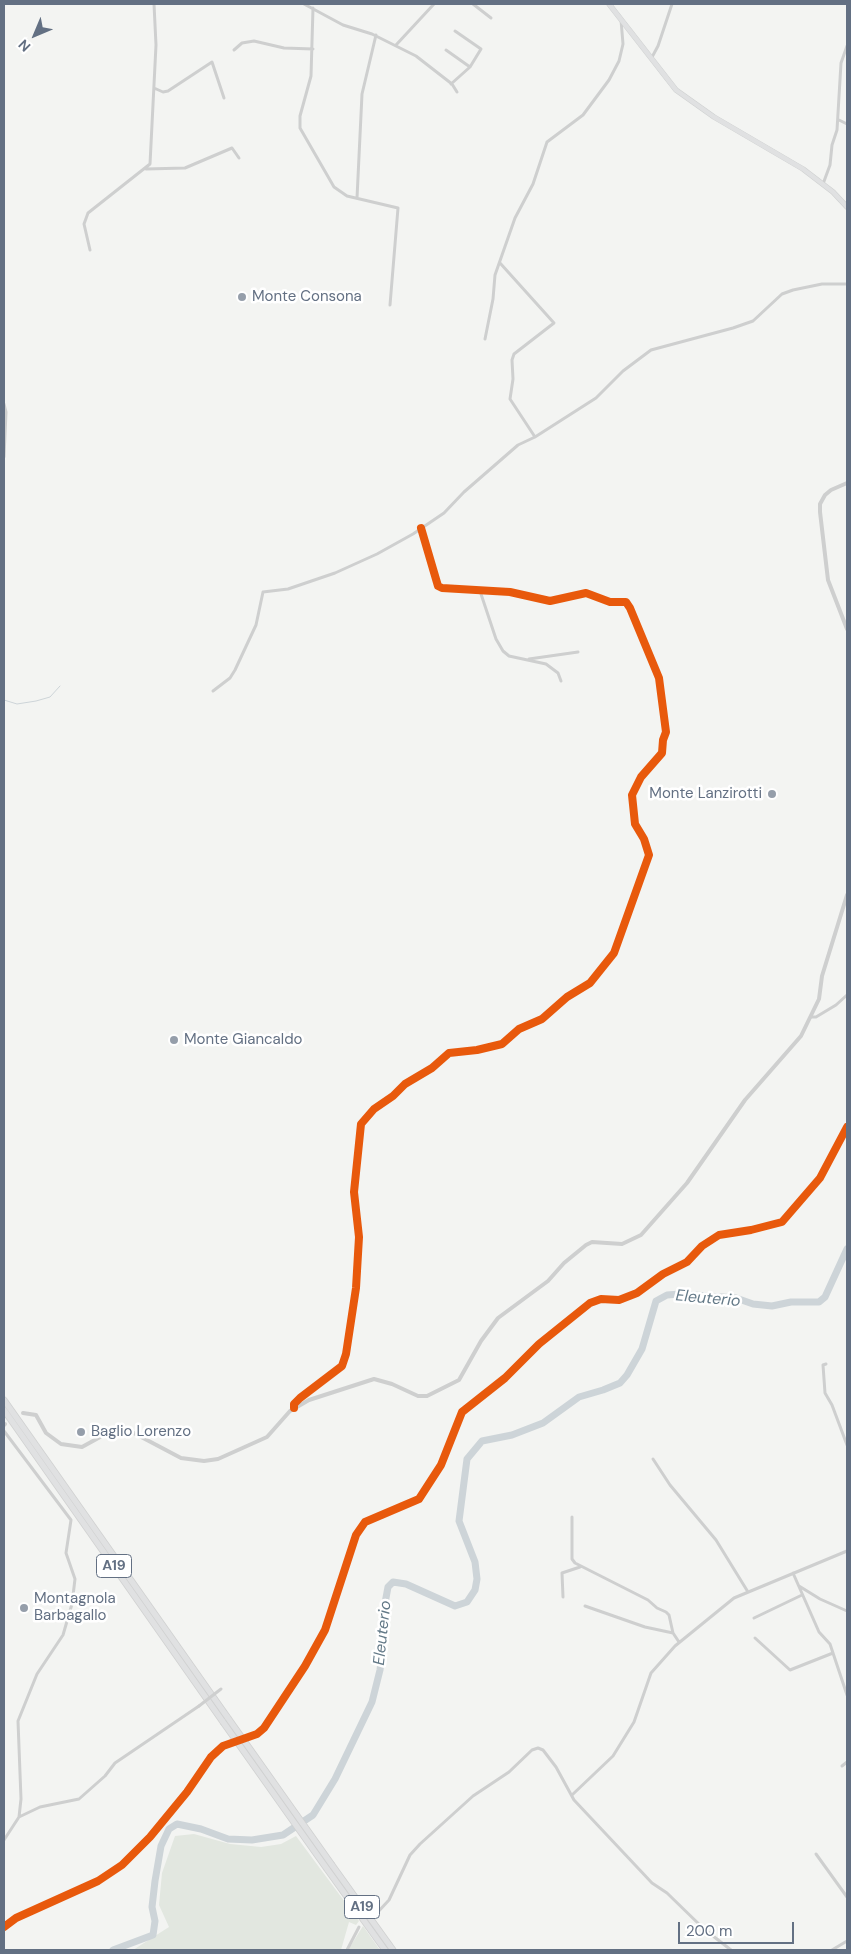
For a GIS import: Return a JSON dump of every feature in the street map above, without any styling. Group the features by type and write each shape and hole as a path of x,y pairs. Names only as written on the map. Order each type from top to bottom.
{"highway":[{"name":"A19","path":"4,1400 385,1950"},
{"name":"A19","path":"4,1410 226,1720"},
{"name":"A19","path":"329,1867 393,1950"}],"main road":[{"path":"609,4 676,90 692,103 803,169 847,207"}],"street":[{"path":"90,250 84,224 88,213 146,169 152,157 156,45 154,4"},
{"path":"304,4 344,25 376,36 416,56 451,84 457,92"},
{"path":"396,45 434,4"},
{"path":"473,4 491,18"},
{"path":"650,59 658,46 672,4"},
{"path":"313,8 311,76 300,116 300,128 334,187 357,198 398,208 390,305"},
{"path":"485,339 493,299 495,275 515,218 534,184 547,142 583,115 619,62 623,44 621,20"},
{"path":"451,84 470,67 480,49 455,31"},
{"path":"357,198 362,94 376,36"},
{"path":"234,50 242,43 254,41 284,48 313,49"},
{"path":"822,184 830,165 831,150 839,120 841,63 847,46"},
{"path":"446,50 470,67"},
{"path":"154,88 164,92 168,91 212,62 224,98"},
{"path":"841,63 847,66"},
{"path":"839,120 847,124"},
{"path":"146,169 188,167 232,148 236,150 239,158"},
{"path":"500,263 554,323 514,354 512,360 513,379 510,399 535,437"},
{"path":"213,691 230,678 235,670 256,625 263,592 288,589 335,573 377,554 421,528 444,513 464,492 518,445 535,437 596,398 622,371 651,350 753,321 782,294 793,290 822,284 847,284"},
{"path":"4,404 6,412 4,458"},
{"path":"847,483 831,490 826,495 820,504 820,512 828,580 847,629"},
{"path":"294,1408 294,1404 300,1398 342,1366 346,1354 356,1288 359,1237 354,1192 358,1168 358,1132 361,1124 374,1109 393,1096 405,1084 432,1068 449,1053 477,1050 502,1044 519,1030 542,1019 567,997 590,983 614,953 648,860 648,849 635,824 632,795 640,777 662,753 662,740 666,732 659,678 626,602 610,602 586,593 550,601 510,592 442,588 438,586 421,528"},
{"path":"479,590 496,639 504,651 509,656 554,669 561,681"},
{"path":"528,660 550,658 578,652"},
{"path":"23,1413 36,1415 46,1433 61,1444 82,1447 110,1430 128,1430 181,1458 204,1462 218,1459 267,1437 294,1408 309,1400 374,1380 392,1384 418,1396 428,1396 459,1380 480,1341 498,1318 548,1282 577,1251 592,1242 611,1244 632,1241 650,1227 696,1171 745,1100 790,1050 811,1017 819,999 822,976 847,895"},
{"path":"811,1017 816,1017 847,996"},
{"path":"4,1927 16,1918 98,1881 122,1865 150,1837 187,1792 211,1757 223,1746 257,1734 264,1728 305,1666 325,1630 356,1535 364,1522 420,1499 441,1465 462,1412 505,1378 539,1344 590,1303 601,1298 619,1300 637,1293 663,1274 687,1262 702,1246 719,1234 751,1230 782,1222 820,1178 837,1142 847,1127"},
{"path":"826,1364 823,1364 825,1393 832,1405 847,1445"},
{"path":"4,1431 71,1520 66,1553 75,1579 72,1604 62,1635 36,1674 18,1721 21,1799 19,1817 4,1840"},
{"path":"653,1459 670,1485 716,1540 748,1592"},
{"path":"572,1516 572,1559 580,1567 648,1600 657,1608 666,1612 669,1615 673,1633 679,1642"},
{"path":"572,1795 613,1756 634,1722 651,1673 679,1642 723,1605 748,1592 847,1551"},
{"path":"563,1597 562,1573 580,1567"},
{"path":"793,1573 819,1632 826,1637 834,1653 847,1695"},
{"path":"798,1585 820,1599 847,1611"},
{"path":"754,1618 802,1595"},
{"path":"585,1606 645,1627 673,1633"},
{"path":"755,1638 790,1670 834,1653"},
{"path":"19,1817 40,1807 79,1799 105,1776 115,1763 222,1689"},
{"path":"377,1913 389,1900 410,1855 416,1848 468,1801 509,1772 532,1750 538,1748 543,1750 568,1785 572,1795 652,1883 667,1893 704,1929 731,1950"},
{"path":"842,1766 847,1762"},
{"path":"816,1854 847,1898"},
{"path":"347,1950 359,1927"},
{"path":"832,1950 847,1941"}],"shaded area":[{"path":"194,1834 230,1844 261,1847 281,1844 296,1836 359,1921 356,1925 349,1922 341,1950 133,1950 169,1927 159,1905 162,1873 175,1836"},
{"path":"363,1926 380,1950 348,1950"}],"waterway":[{"path":"4,700 17,704 36,701 50,697 60,686"},
{"name":"Eleuterio","path":"113,1950 153,1935 155,1921 152,1907 155,1881 161,1846 169,1829 177,1824 201,1829 228,1839 252,1840 283,1835 313,1815 335,1779 372,1702 380,1670 384,1636 383,1614 388,1587 393,1582 406,1584 455,1606 467,1602 475,1590 477,1579 475,1562 459,1521 467,1459 482,1441 512,1435 543,1423 579,1397 620,1383 627,1375 642,1349 656,1301 667,1295 680,1294 736,1298 753,1304 772,1306 791,1302 819,1302 825,1297 847,1249"}],"cycle path":[{"path":"294,1408 294,1404 300,1398 342,1366 346,1354 356,1288 359,1237 354,1192 361,1124 374,1109 393,1096 405,1084 432,1068 449,1053 477,1050 502,1044 519,1029 542,1019 567,997 590,983 614,953 649,855 644,839 635,824 632,795 641,777 662,753 666,732 659,678 626,602 610,602 586,593 550,601 510,592 442,588 438,586 421,528"},
{"path":"4,1927 16,1918 98,1881 122,1865 150,1837 187,1792 211,1757 223,1746 257,1734 264,1728 305,1666 325,1630 356,1535 365,1522 419,1499 441,1465 462,1412 505,1378 539,1344 590,1303 601,1299 619,1300 637,1293 663,1274 687,1262 702,1246 719,1235 751,1230 782,1222 820,1178 847,1127"}],"place":[{"name":"Monte Consona","path":"242,297"},
{"name":"Monte Lanzirotti","path":"772,794"},
{"name":"Monte Giancaldo","path":"174,1040"},
{"name":"Baglio Lorenzo","path":"81,1432"},
{"name":"Montagnola Barbagallo","path":"24,1608"}]}
